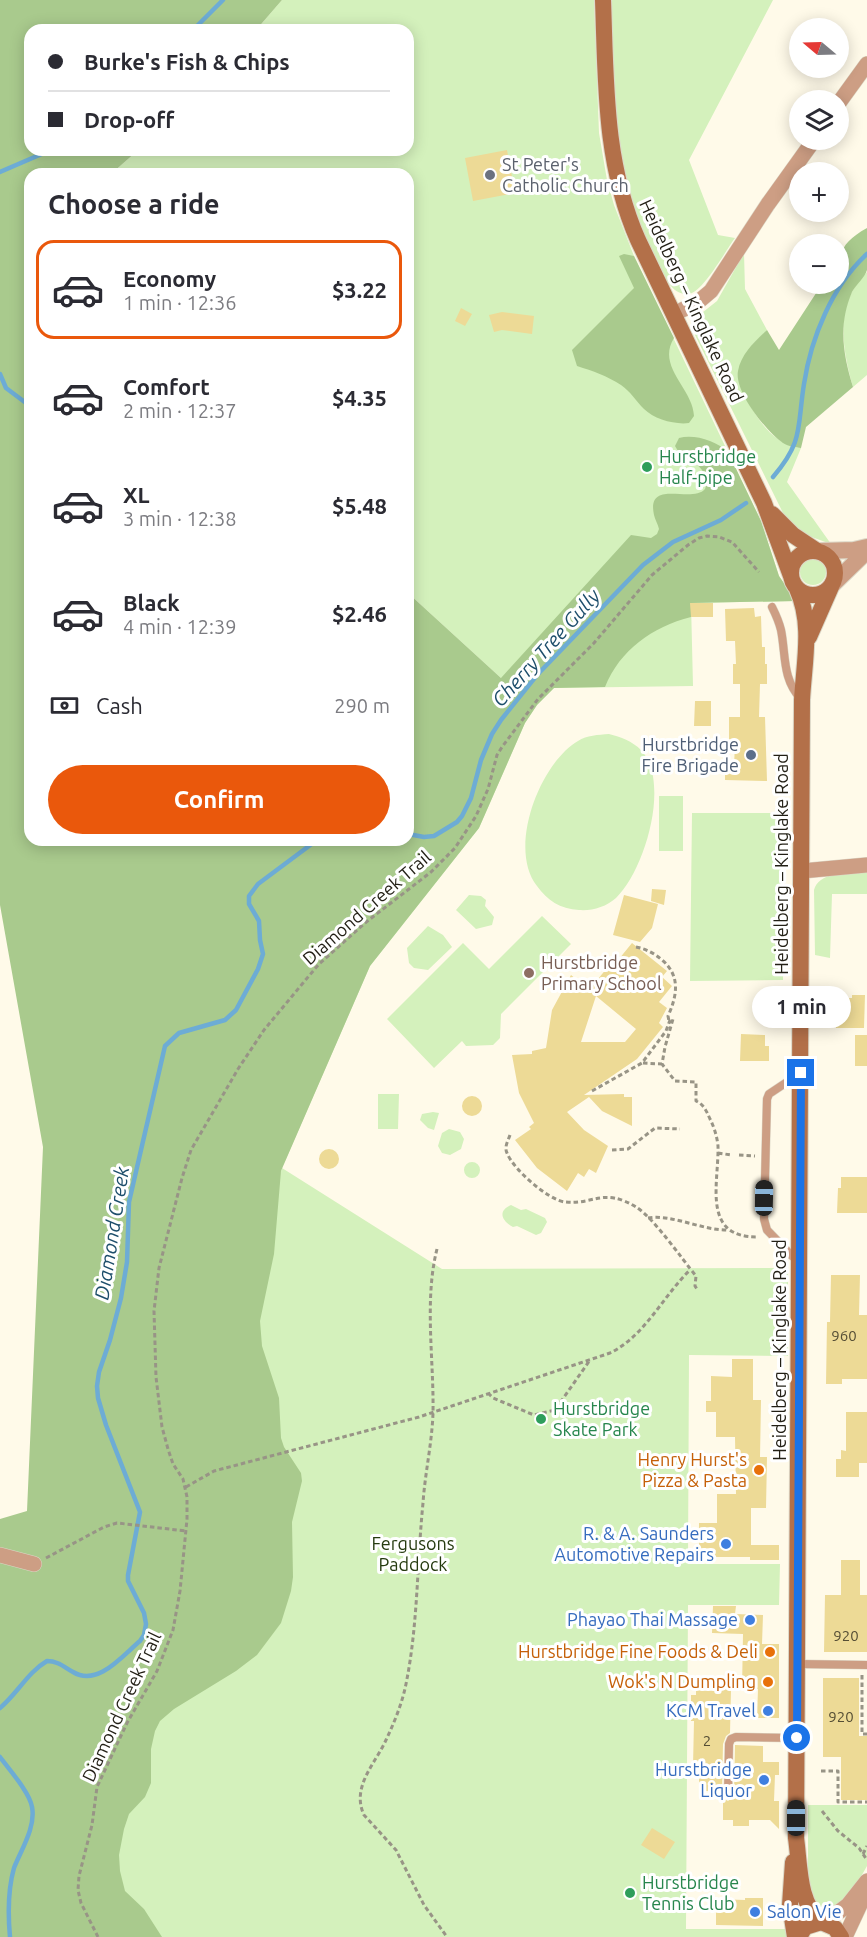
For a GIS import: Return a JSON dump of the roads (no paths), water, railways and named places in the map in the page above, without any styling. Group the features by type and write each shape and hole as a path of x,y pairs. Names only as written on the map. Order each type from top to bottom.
{"main road":[{"name":"Heidelberg – Kinglake Road","path":"603,0 606,106 616,173 631,224 764,503 806,620 802,700 796,1838 790,1899 797,1937"},
{"name":"Heidelberg – Kinglake Road","path":"764,503 784,527 818,551"},
{"path":"818,551 831,559 835,578 827,591 815,596 808,595 794,582 791,569 797,557 803,553 818,551"},
{"name":"Heidelberg – Kinglake Road","path":"806,647 832,585"},
{"name":"Heidelberg – Kinglake Road","path":"796,1838 806,1900 812,1914 835,1928 843,1937"},
{"path":"797,1937 806,1927 823,1922"}],"street":[{"path":"848,90 867,63"},
{"path":"674,314 698,302 711,291 807,150"},
{"path":"818,551 867,549"},
{"path":"832,585 867,549"},
{"path":"802,871 867,865"},
{"path":"0,1554 34,1564"},
{"path":"823,1922 848,1905 867,1881"},
{"path":"843,1937 867,1889"}],"lane":[{"path":"772,608 781,628 787,676 802,700"},
{"path":"800,1264 765,1227 764,1219 766,1101 769,1094 801,1073"},
{"path":"798,1664 867,1665"},
{"path":"728,1795 731,1738 797,1738"}],"waterway":[{"name":"Diamond Creek","path":"199,24 223,0"},
{"name":"Diamond Creek","path":"0,172 37,156"},
{"name":"Cherry Tree Gully","path":"773,477 795,443 807,367 825,314 843,281 867,254"},
{"name":"Diamond Creek","path":"0,374 6,388 24,402"},
{"name":"Cherry Tree Gully","path":"414,835 434,836 457,822 471,798 481,760 501,720 537,675 643,565 673,542 721,520 746,503"},
{"name":"Diamond Creek","path":"0,1708 34,1671 47,1661 58,1663 82,1676 91,1676 109,1668 144,1635 146,1624 144,1613 128,1581 140,1512 106,1425 97,1386 121,1298 127,1262 129,1202 165,1046 179,1033 225,1020 236,1010 258,969 263,954 259,921 249,904 249,896 258,884 309,846"},
{"name":"Diamond Creek","path":"0,1757 27,1795 33,1815 30,1830 12,1876 9,1902 10,1937"}],"place":[{"name":"St Peter's Catholic Church","path":"490,175"},
{"name":"Hurstbridge Half-pipe","path":"647,467"},
{"name":"Hurstbridge Fire Brigade","path":"751,755"},
{"name":"Hurstbridge Primary School","path":"529,973"},
{"name":"Hurstbridge Skate Park","path":"541,1419"},
{"name":"Henry Hurst's Pizza & Pasta","path":"759,1470"},
{"name":"R. & A. Saunders Automotive Repairs","path":"726,1544"},
{"name":"Phayao Thai Massage","path":"750,1620"},
{"name":"Hurstbridge Fine Foods & Deli","path":"770,1652"},
{"name":"Wok's N Dumpling","path":"768,1682"},
{"name":"KCM Travel","path":"768,1711"},
{"name":"Hurstbridge Liquor","path":"764,1780"},
{"name":"Hurstbridge Tennis Club","path":"630,1893"},
{"name":"Salon Vie","path":"755,1912"}],"park label":[{"name":"Fergusons Paddock","path":"413,1554"}]}
